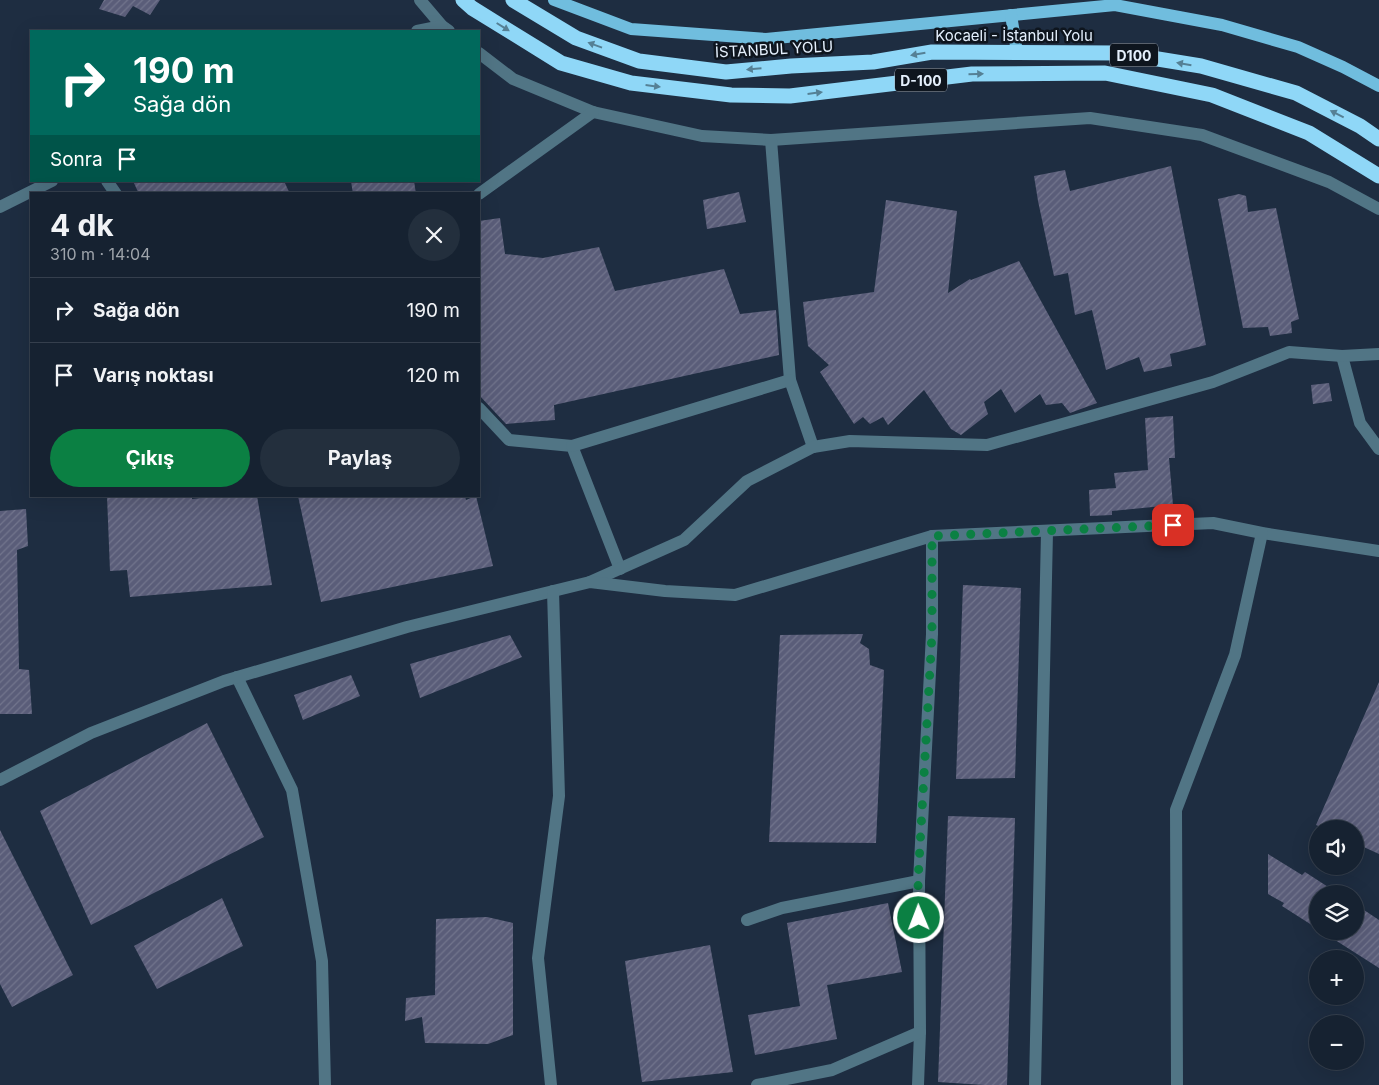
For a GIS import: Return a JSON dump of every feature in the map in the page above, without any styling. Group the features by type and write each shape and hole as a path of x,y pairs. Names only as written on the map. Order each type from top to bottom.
{"highway":[{"name":"D-100","path":"463,0 472,8 561,63 631,83 730,95 790,96 972,74 1106,72 1212,95 1309,133 1379,176"},
{"name":"İSTANBUL YOLU","path":"513,0 576,38 639,61 726,72 791,66 873,62"},
{"name":"Kocaeli - İstanbul Yolu","path":"873,62 932,52 1121,53 1201,66 1296,93 1360,126 1379,139"}],"main road":[{"path":"554,0 631,29 766,39 1115,5 1222,25 1298,46 1343,66 1379,86"},
{"path":"1011,15 1017,52"}],"street":[{"path":"420,0 446,29"},
{"path":"432,30 446,29"},
{"path":"480,55 512,79 593,112 702,136 771,140 1090,118 1202,135 1329,182 1379,209"},
{"path":"480,193 593,112"},
{"path":"771,140 790,380 813,448"},
{"path":"0,207 50,182"},
{"path":"0,780 91,733 224,681 407,627 590,582 684,540 747,481 813,448 850,441 987,445 1213,382 1289,352 1342,356 1379,354"},
{"path":"1342,356 1360,423 1379,449"},
{"path":"480,409 509,440 572,446 790,380"},
{"path":"572,446 620,569"},
{"path":"590,582 665,591 735,595 932,536 1212,523 1262,533 1379,551"},
{"path":"1034,1085 1047,532"},
{"path":"1177,1085 1176,810 1235,655 1262,533"},
{"path":"918,1085 920,1032 918,881 932,634 932,536"},
{"path":"551,1085 538,958 559,796 553,591"},
{"path":"237,677 292,790 322,961 325,1085"},
{"path":"747,920 782,908 918,881"},
{"path":"757,1085 832,1070 920,1032"}],"building":[{"path":"104,0 160,0 150,15 133,6 125,17 99,9"},
{"path":"1171,166 1206,345 1170,354 1172,366 1144,372 1139,357 1106,370 1092,310 1075,315 1068,273 1054,276 1034,176 1065,170 1070,191"},
{"path":"133,182 284,182 289,192 138,192"},
{"path":"351,182 414,182 416,192 353,192"},
{"path":"739,192 746,222 707,229 703,200"},
{"path":"1239,194 1246,196 1248,212 1276,208 1299,319 1291,322 1292,333 1270,336 1268,327 1243,328 1218,199"},
{"path":"886,200 957,211 948,293 970,279 1019,261 1097,403 1070,413 1062,403 1046,405 1040,394 1015,413 1001,389 984,402 988,414 961,435 951,429 924,390 888,425 883,417 870,424 863,417 854,424 820,372 829,365 808,346 803,302 874,292"},
{"path":"500,218 505,254 543,258 599,247 615,291 724,269 740,314 776,310 779,355 554,405 555,420 506,424 480,396 480,221"},
{"path":"1329,383 1332,401 1313,404 1311,385"},
{"path":"1173,416 1175,458 1169,458 1173,505 1112,511 1112,515 1090,516 1089,490 1116,488 1114,473 1148,470 1145,418"},
{"path":"107,497 192,497 192,499 257,497 272,585 130,597 127,570 110,571"},
{"path":"298,497 465,497 466,500 476,497 493,566 321,602"},
{"path":"26,509 28,546 17,550 19,669 29,670 32,714 0,714 0,511"},
{"path":"963,585 1021,588 1015,778 956,779"},
{"path":"863,634 860,643 869,649 870,665 884,670 876,843 769,842 780,635"},
{"path":"510,635 522,657 420,698 410,664"},
{"path":"351,675 360,696 303,720 294,695"},
{"path":"1379,682 1379,854 1364,847 1364,820 1318,820"},
{"path":"207,723 264,837 91,925 40,811"},
{"path":"948,816 1015,818 1007,1085 938,1082"},
{"path":"0,830 73,975 12,1007 0,984"},
{"path":"1268,854 1302,875 1305,872 1325,885 1309,885 1309,923 1282,906 1284,903 1268,894"},
{"path":"222,898 243,946 157,989 134,946"},
{"path":"888,903 902,972 827,985 837,1039 755,1055 748,1015 800,1006 787,923"},
{"path":"1364,910 1379,920 1379,968 1364,958 1364,950 1351,950 1335,940 1364,940"},
{"path":"487,917 513,923 513,1035 488,1044 425,1043 422,1017 405,1021 406,998 435,995 436,919"},
{"path":"710,945 733,1072 642,1082 625,961"}],"route":[{"path":"919,918 918,881 932,634 932,536 1173,525"}]}
